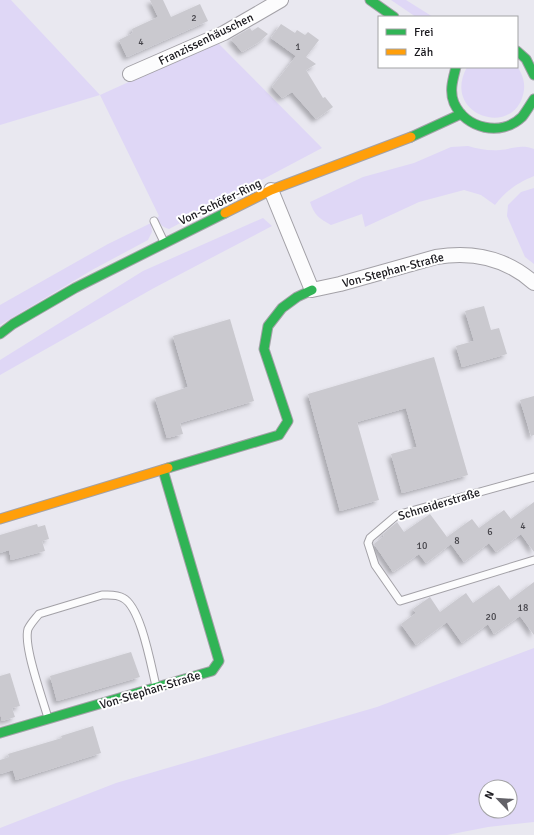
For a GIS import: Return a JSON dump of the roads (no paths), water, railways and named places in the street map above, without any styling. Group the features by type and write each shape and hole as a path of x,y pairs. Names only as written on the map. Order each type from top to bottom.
{"street":[{"name":"Franzissenhäuschen","path":"130,74 224,33 281,0"},
{"path":"370,0 393,16"},
{"path":"518,51 530,57 534,75"},
{"path":"456,68 452,76 451,89 454,103 461,114 471,123 483,128 496,129 508,127 531,113 534,99"},
{"name":"Von-Schöfer-Ring","path":"0,334 13,324 75,288 271,190 425,132 461,114"},
{"path":"271,190 312,290"},
{"name":"Von-Stephan-Straße","path":"0,519 279,435 288,421 264,350 268,326 282,308 297,296 312,290 452,254 481,256 498,261 520,271 534,283"},
{"name":"Von-Stephan-Straße","path":"0,733 212,671 219,661 163,470"}],"lane":[{"path":"154,221 164,243"},
{"name":"Schneiderstraße","path":"534,477 397,515 370,538 368,543 375,565 400,601 534,560"},
{"path":"48,720 27,644 28,631 32,622 39,614 102,595 112,594 124,598 134,610 141,625 157,688"}]}
